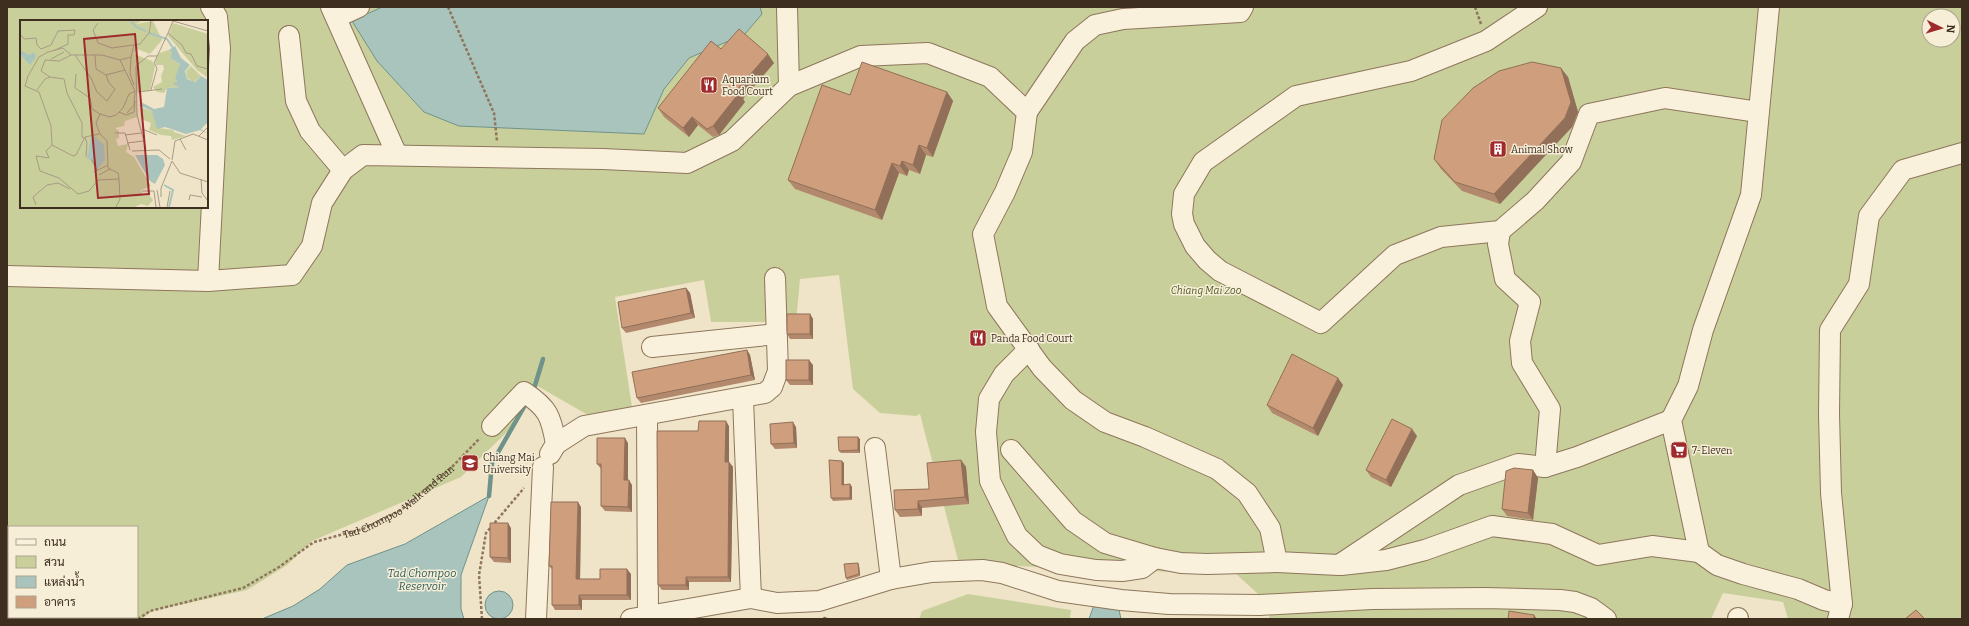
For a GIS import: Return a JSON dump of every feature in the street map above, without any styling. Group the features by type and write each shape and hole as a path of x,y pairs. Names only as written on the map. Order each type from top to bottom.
{"street":[{"path":"208,281 220,48 217,17 211,7"},
{"path":"331,7 397,155"},
{"path":"343,7 346,13 359,7"},
{"path":"787,7 789,86"},
{"path":"1243,7 1240,12 1123,19 1095,25 1075,41 1027,112 1022,152 1005,192 983,234 997,306 1042,368 1073,400 1105,422 1145,436 1217,468 1247,494 1270,528 1277,562"},
{"path":"1537,7 1486,41 1411,71 1296,96 1203,162 1184,194 1182,214 1184,224 1195,246 1207,260 1220,270 1321,323 1395,255 1441,237 1500,231 1535,201 1571,162 1588,114 1666,98 1758,112"},
{"path":"1699,552 1671,420 1688,386 1703,330 1751,195 1769,7"},
{"path":"289,36 296,101 310,131 343,170"},
{"path":"7,276 208,281 292,275 312,246 322,202 343,170 363,155 603,159 687,163 732,141 789,86 861,56 928,53 990,77 1027,112"},
{"path":"1011,450 1073,521 1105,543 1155,558 1181,563 1207,564 1277,562 1339,565 1386,560 1425,550 1492,526 1552,534 1598,555 1652,546 1699,552 1717,565 1840,611 1832,493 1829,414 1830,330 1859,284 1868,216 1903,170 1962,153"},
{"path":"1500,231 1498,244 1505,279 1530,302 1520,341 1522,364 1550,409 1545,467"},
{"path":"536,619 541,470 556,444 584,426 742,399 765,393 772,387 778,371 775,278"},
{"path":"652,347 777,334"},
{"path":"1029,349 1004,374 989,399 986,432 990,481 1017,536 1037,555 1060,564 1096,570 1122,571 1142,568 1155,558"},
{"path":"492,426 524,392 542,404 552,423 556,444"},
{"path":"742,399 751,598"},
{"path":"647,415 639,617 751,598 777,603 819,601 892,579 932,572 982,570 1002,573 1058,591 1088,596 1260,612 1372,599 1485,598 1560,600 1575,602 1591,608 1606,619"},
{"path":"1339,565 1459,485 1518,464 1545,467 1577,457 1671,420"},
{"path":"875,448 892,579"},
{"path":"795,619 808,602"}],"path":[{"path":"448,7 494,114 498,157"},
{"name":"Tad Chompoo Walk and Run","path":"138,619 150,611 243,588 279,567 314,542 363,529 401,510 451,468 492,426"},
{"path":"482,619 479,575 486,533 511,502 541,470"}],"green space":[{"name":"Chiang Mai Zoo","path":"7,7 1962,7 1962,619 1788,619 1783,602 1723,593 1711,619 1269,619 1270,605 1234,572 1201,573 959,564 920,414 916,416 880,413 853,389 839,275 800,279 796,322 711,322 704,280 615,297 634,420 607,426 534,384 512,427 461,477 312,541 287,565 247,590 152,611 142,619 74,619 138,618 138,526 8,526 7,546"},
{"path":"968,594 1071,610 1070,619 919,619 922,611"}],"water":[{"path":"382,7 760,7 762,14 745,34 689,58 664,89 644,134 459,126 424,112 377,61 352,21"},
{"name":"Tad Chompoo Reservoir","path":"489,496 461,575 461,609 464,619 262,619 293,606 320,589 347,565 405,544"},
{"path":"499,591 505,592 509,595 512,599 512,611 509,615 505,618 499,619 493,618 489,615 486,611 485,605 486,599 489,595 493,592"},
{"path":"1095,602 1118,605 1121,619 1089,619"}],"building":[{"path":"739,29 768,54 736,91 739,93 713,126 707,129 692,117 683,128 658,108 711,41 721,49"},
{"path":"862,62 947,92 927,148 919,145 913,165 902,161 900,166 892,163 875,210 788,180 822,85 850,95"},
{"name":"Animal Show","path":"1532,62 1561,68 1571,102 1565,118 1494,194 1455,182 1434,159 1442,120 1473,88 1499,71"},
{"path":"686,288 691,313 622,328 618,302"},
{"path":"787,314 810,314 810,334 787,334"},
{"path":"747,350 751,375 637,398 632,372"},
{"path":"1292,354 1338,378 1313,428 1267,405"},
{"path":"786,360 809,360 809,380 786,380"},
{"path":"1392,419 1412,429 1386,480 1366,470"},
{"path":"699,421 726,421 725,462 729,462 728,577 686,577 686,585 658,585 657,431 698,431"},
{"path":"793,422 794,443 771,444 770,424"},
{"path":"838,437 858,437 858,450 839,451"},
{"path":"597,438 625,438 624,480 629,480 628,507 601,506 601,464 597,464"},
{"path":"829,460 842,461 842,485 850,484 850,498 831,498"},
{"path":"961,460 965,497 918,501 918,509 895,510 894,490 929,489 927,463"},
{"path":"1514,468 1533,470 1528,513 1502,509 1506,471"},
{"path":"551,502 578,502 576,579 600,579 600,569 627,569 627,595 579,595 579,605 552,605 552,566 549,566"},
{"path":"490,523 508,523 508,558 490,557"},
{"path":"8,545 8,618 32,619 7,619"},
{"path":"858,563 859,574 846,578 844,564"},
{"path":"1916,610 1925,619 1905,619"},
{"path":"1509,611 1534,615 1534,619 1508,619"}],"waterway":[{"path":"533,392 543,359"},
{"path":"489,496 492,463 528,400"}],"place":[{"name":"Aquarium Food Court","path":"709,85"},
{"name":"Animal Show","path":"1498,149"},
{"name":"Panda Food Court","path":"978,338"},
{"name":"7-Eleven","path":"1679,450"},
{"name":"Chiang Mai University","path":"470,463"}]}
